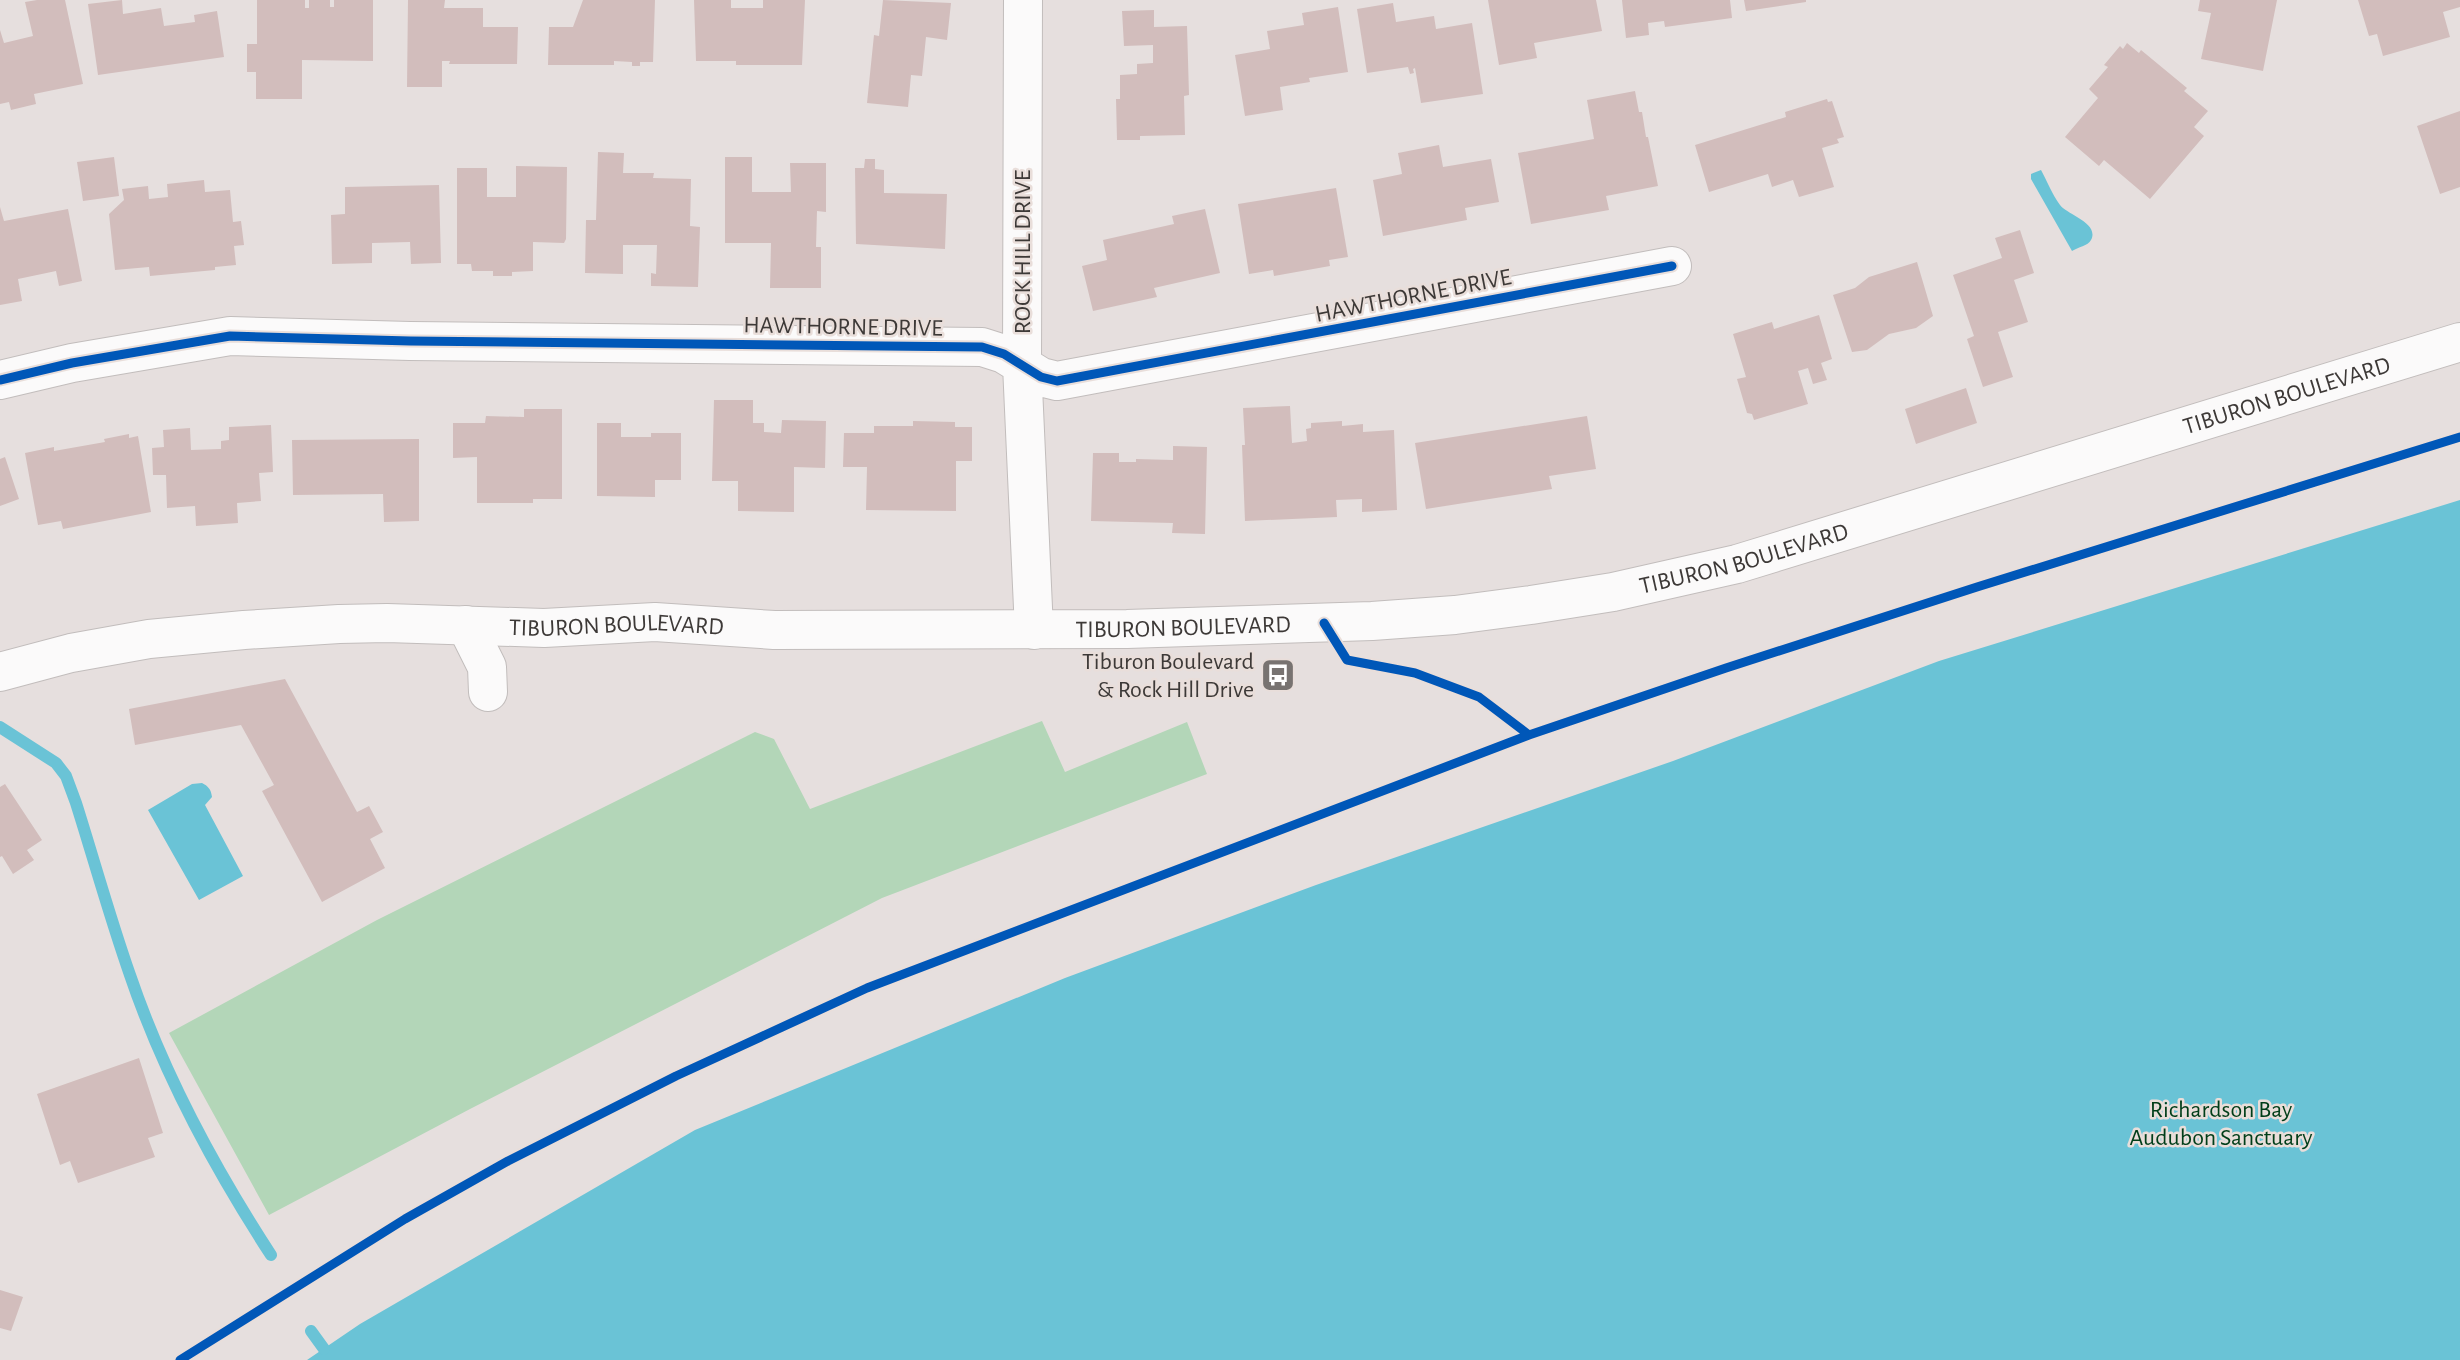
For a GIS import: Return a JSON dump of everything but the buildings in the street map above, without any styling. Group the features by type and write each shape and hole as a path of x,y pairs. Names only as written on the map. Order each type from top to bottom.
{"main road":[{"name":"ROCK HILL DRIVE","path":"1023,0 1022,365 1034,630"},
{"name":"HAWTHORNE DRIVE","path":"0,380 72,363 230,336 410,341 982,347 1004,354 1041,377 1057,382 1672,266"},
{"name":"TIBURON BOULEVARD","path":"0,672 71,653 192,634 339,624 544,628 655,622 774,630 1034,630 1203,627 1412,618 1531,605 1624,590 1724,567 2460,342"},
{"path":"466,625 487,667 488,692"}],"green space":[{"path":"1042,721 1065,772 1187,722 1207,774 882,898 269,1215 169,1033 377,920 755,732 774,739 810,809"}],"water":[{"path":"2041,170 2060,205 2091,229 2091,240 2088,244 2072,251 2031,179 2031,174"},
{"path":"2460,500 2460,1360 307,1360 360,1324 695,1130 1065,978 1316,885 1673,761 1939,661"},
{"path":"202,783 209,788 212,797 205,805 243,876 199,900 148,810 192,784"}],"waterway":[{"path":"0,727 56,763 66,776 123,954 158,1048 210,1154 271,1255"},
{"path":"311,1331 324,1349"}],"cycle path":[{"path":"0,380 72,363 230,336 410,341 982,347 1004,354 1041,377 1057,381 1672,266"},
{"path":"180,1360 405,1219 508,1161 676,1076 867,988 1529,735 1977,587 2460,437"},
{"path":"1324,623 1347,660 1415,673 1479,697 1529,735"}],"place":[{"name":"Tiburon Boulevard & Rock Hill Drive","path":"1278,675"}],"park label":[{"name":"Richardson Bay Audubon Sanctuary","path":"2221,1123"}]}
